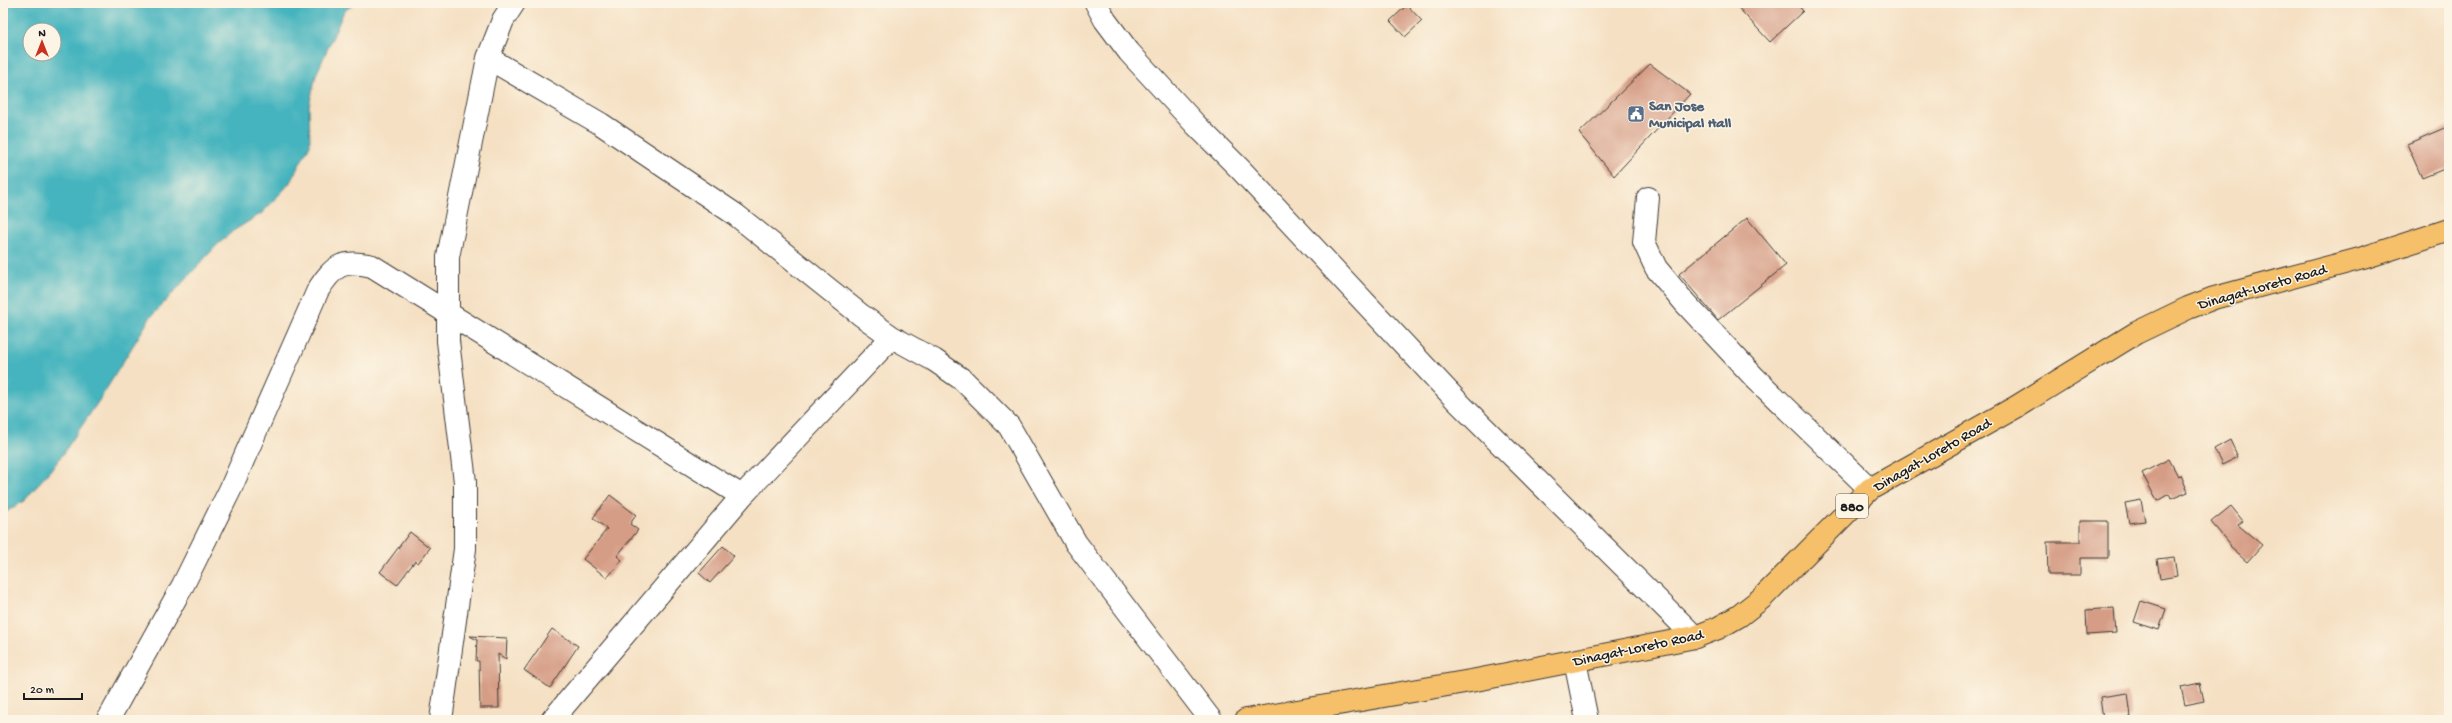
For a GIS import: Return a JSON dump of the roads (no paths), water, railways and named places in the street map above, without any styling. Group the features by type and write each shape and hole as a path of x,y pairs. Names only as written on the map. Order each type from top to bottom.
{"main road":[{"name":"Dinagat-Loreto Road","path":"1246,720 1476,680 1575,661 1695,637 1718,628 1739,616 1762,598 1870,489 2016,407 2136,333 2188,308 2241,289 2363,258 2449,230"}],"street":[{"path":"441,720 465,549 465,482 454,408 446,310 448,257 488,58 503,20 514,3"},
{"path":"1096,3 1105,20 1129,52 1196,125 1247,176 1457,401 1695,637"},
{"path":"488,58 601,124 736,215 861,315 892,337 934,360 963,380 1009,426 1076,544 1211,720"},
{"path":"1648,198 1644,242 1656,268 1685,303 1755,378 1870,489"},
{"path":"108,720 183,585 230,490 318,290 330,273 343,264 356,262 372,266 446,310 742,496"},
{"path":"552,720 742,496 892,337"},
{"path":"1575,661 1587,720"}],"water":[{"path":"3,3 356,3 344,11 316,75 309,106 310,145 289,184 262,213 233,231 216,246 150,318 102,396 58,461 25,500 3,514"}],"place":[{"name":"San Jose Municipal Hall","path":"1636,114"}]}
